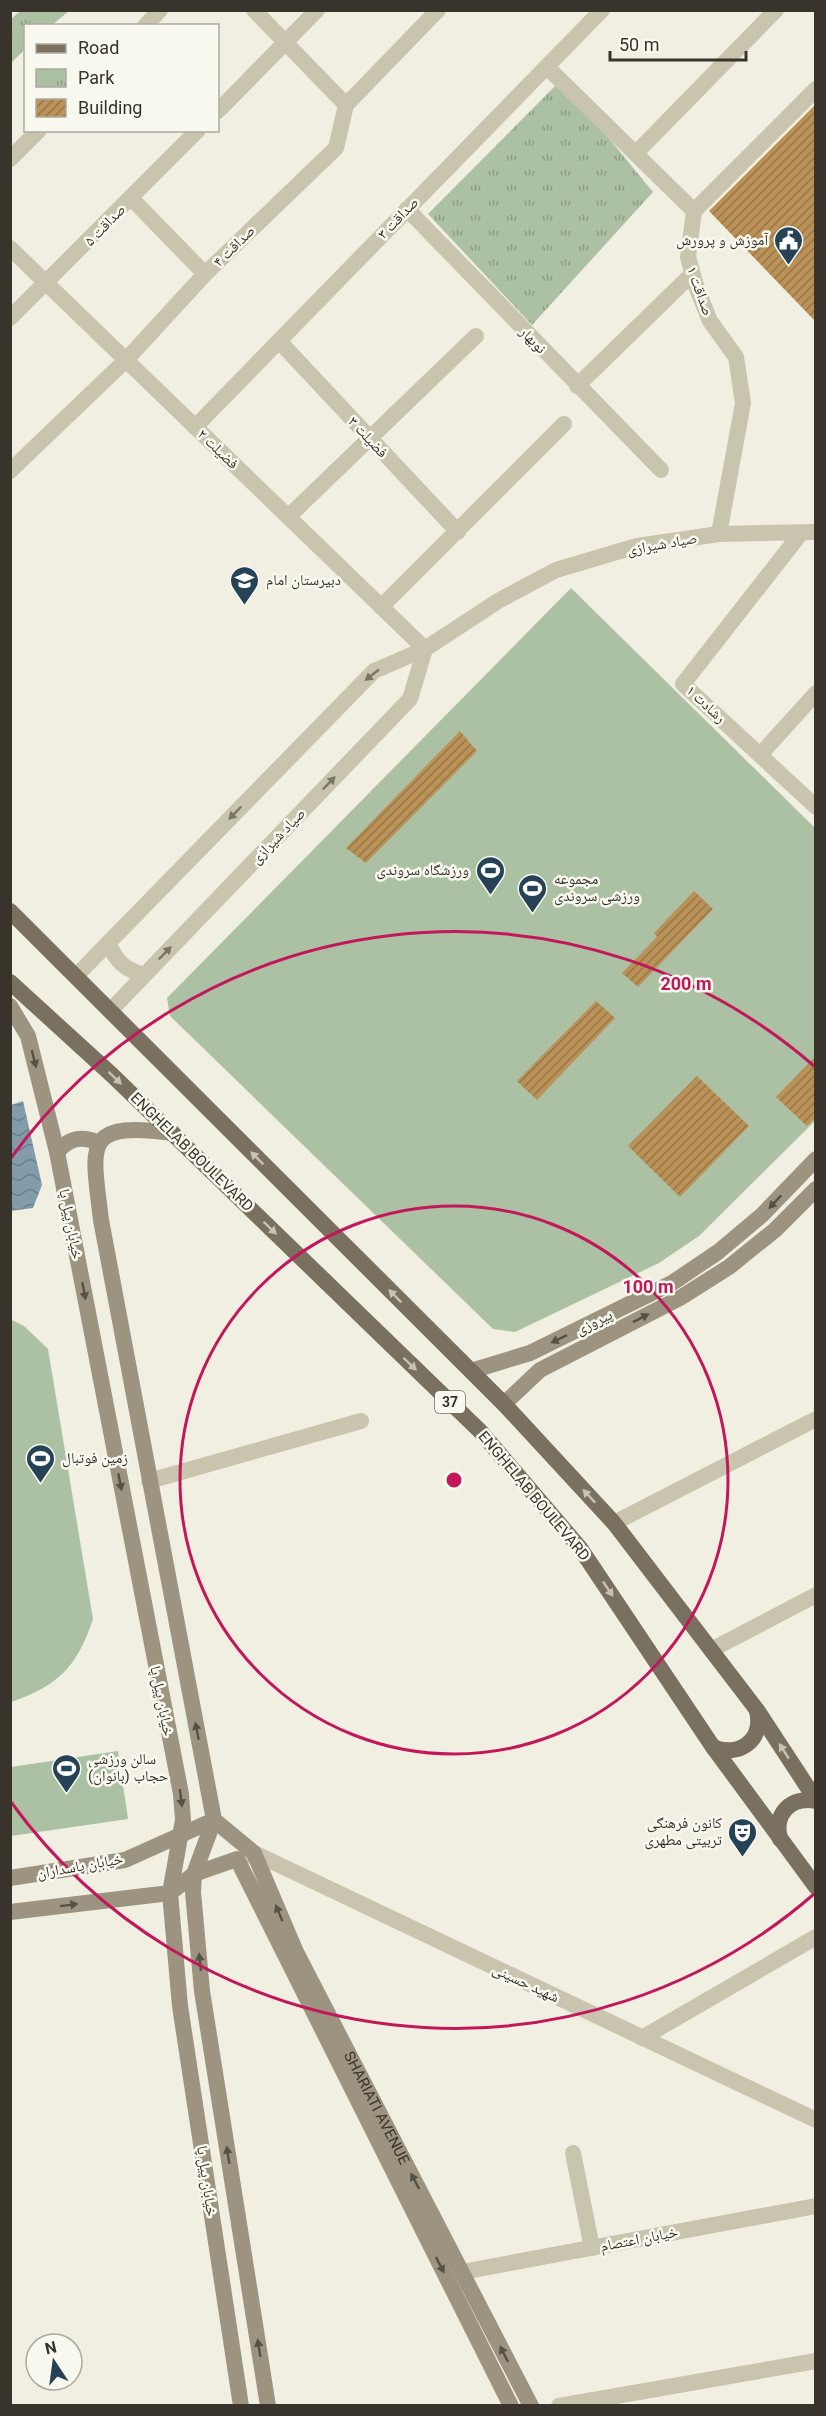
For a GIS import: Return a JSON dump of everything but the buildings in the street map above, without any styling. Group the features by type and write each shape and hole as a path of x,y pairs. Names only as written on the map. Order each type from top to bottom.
{"main road":[{"name":"37","path":"10,911 504,1404 614,1523 757,1710 816,1801"},
{"name":"ENGHELAB BOULEVARD","path":"10,981 173,1133 480,1431 580,1548 713,1747 816,1887"},
{"name":"خیابان پیل پا","path":"10,1006 28,1036 57,1152 181,1794 183,1820 178,1835 170,1893 180,2006 241,2406"},
{"path":"57,1152 63,1145 81,1138 99,1143 112,1132 128,1129 173,1133"},
{"name":"خیابان پیل پا","path":"99,1143 93,1158 101,1220 214,1820 194,1874 193,1892 202,1991 268,2406"},
{"name":"پیروزی","path":"471,1371 530,1353 672,1283 718,1252 762,1215 816,1159"},
{"name":"پیروزی","path":"504,1404 540,1370 680,1298 729,1267 775,1230 816,1189"},
{"path":"713,1747 731,1752 748,1744 758,1729 757,1710"},
{"path":"781,1840 778,1831 782,1812 797,1801 816,1801"},
{"name":"خیابان پاسداران","path":"10,1878 125,1860 214,1820"},
{"name":"SHARIATI AVENUE","path":"214,1820 254,1853 296,1952 531,2406"},
{"path":"10,1912 170,1893 194,1874 237,1859"},
{"name":"SHARIATI AVENUE","path":"237,1859 511,2406"}],"street":[{"path":"147,24 160,10"},
{"path":"254,10 346,105 438,10"},
{"path":"219,110 316,10"},
{"name":"صداقت ۳","path":"195,427 602,10"},
{"path":"636,153 776,10"},
{"path":"547,67 694,211 816,89"},
{"name":"صداقت ۴","path":"10,471 126,360 205,274 336,147 346,105"},
{"path":"10,159 37,132"},
{"name":"صداقت ۵","path":"10,318 48,284 196,132"},
{"path":"131,198 205,274"},
{"name":"نوبهار","path":"407,209 661,470"},
{"name":"صداقت ۱","path":"694,211 688,257 692,274 710,321 736,357 742,403 719,534"},
{"name":"فضیلت ۲","path":"10,248 425,650"},
{"path":"577,386 692,274"},
{"path":"288,517 476,336"},
{"name":"فضیلت ۳","path":"279,341 458,532"},
{"path":"381,607 564,424"},
{"name":"صیاد شیرازی","path":"76,976 374,671 425,650 498,601 556,570 637,546 719,534 808,533"},
{"name":"رشادت ۱","path":"808,533 683,684 816,807"},
{"name":"صیاد شیرازی","path":"110,1011 410,699 425,650"},
{"path":"760,756 816,693"},
{"path":"108,943 127,970 144,975"},
{"path":"614,1523 816,1419"},
{"path":"149,1481 361,1421"},
{"path":"711,1650 816,1595"},
{"path":"237,1859 254,1853"},
{"name":"شهید حسینی","path":"254,1853 816,2121"},
{"path":"642,2038 816,1937"},
{"path":"573,2153 591,2248"},
{"name":"خیابان اعتصام","path":"462,2272 816,2206"},
{"path":"559,2406 816,2361"}],"green space":[{"path":"20,11 69,11 53,24 24,24 24,50 11,63 11,19"},
{"path":"561,80 653,192 532,325 428,214"},
{"name":"مجموعه ورزشی سروندی","path":"571,588 815,828 815,1121 699,1236 659,1263 515,1332 493,1329 170,1016 167,998"},
{"name":"زمین فوتبال","path":"10,1319 24,1326 48,1349 93,1619 80,1650 64,1672 41,1689 11,1702"},
{"name":"سالن ورزشی حجاب (بانوان)","path":"118,1751 128,1819 11,1836 11,1767"}],"water":[{"path":"23,1101 42,1185 33,1208 11,1211 11,1105"}],"place":[{"name":"آموزش و پرورش","path":"789,266"},
{"name":"دبیرستان امام","path":"245,606"},
{"name":"ورزشگاه سروندی","path":"490,896"},
{"name":"مجموعه ورزشی سروندی","path":"533,914"},
{"name":"زمین فوتبال","path":"41,1484"},
{"name":"سالن ورزشی حجاب (بانوان)","path":"67,1794"},
{"name":"کانون فرهنگی تربیتی مطهری","path":"743,1858"}]}
